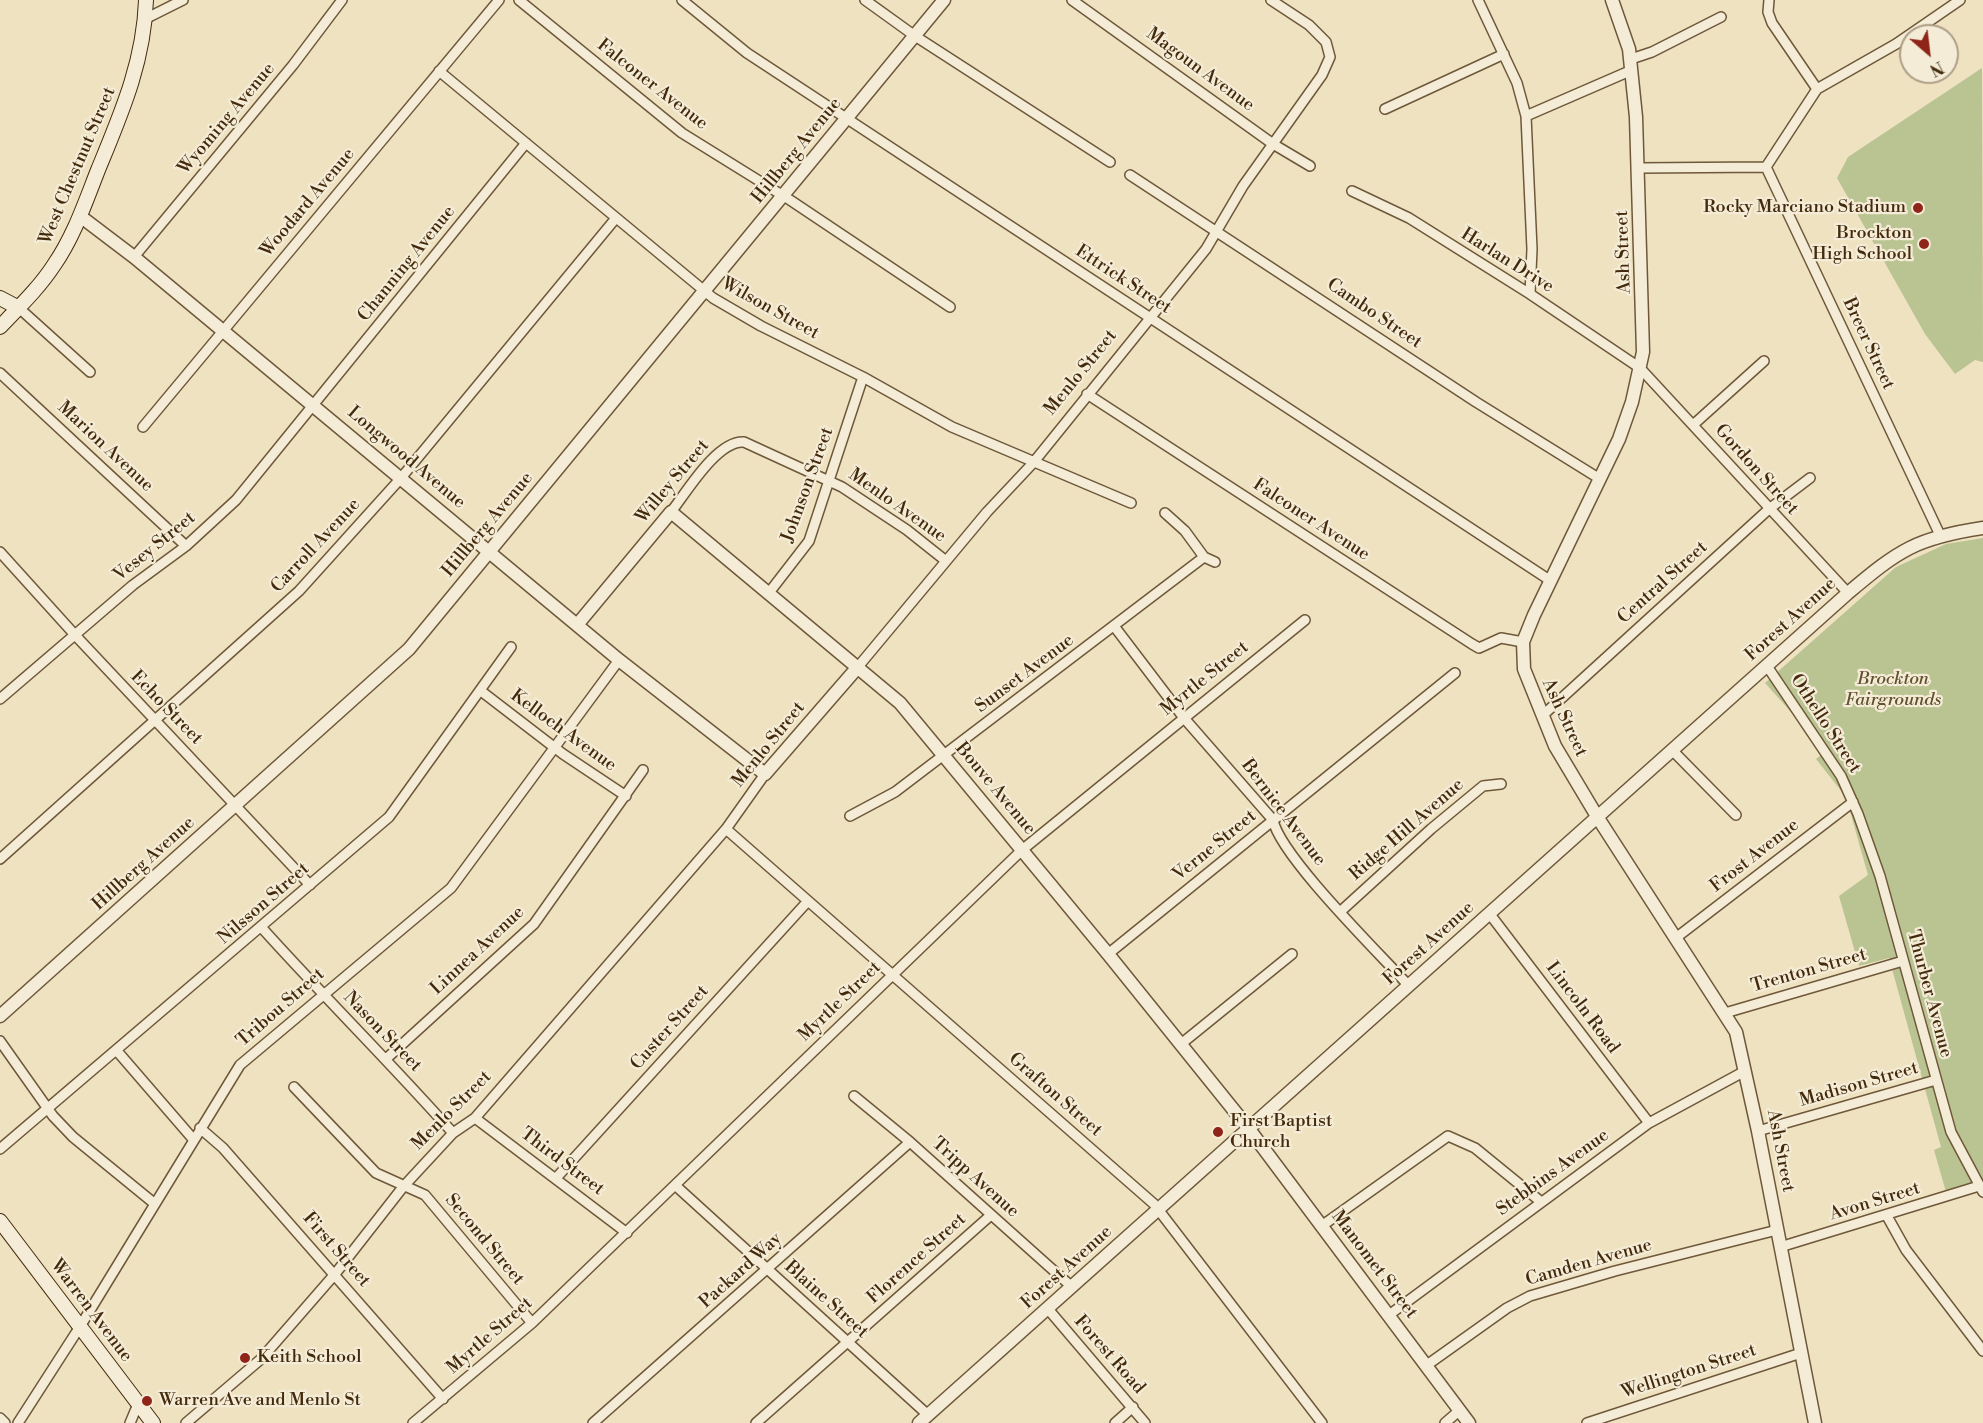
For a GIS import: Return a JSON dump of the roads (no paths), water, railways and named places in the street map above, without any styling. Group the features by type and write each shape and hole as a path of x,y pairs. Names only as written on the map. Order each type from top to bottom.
{"main road":[{"name":"West Chestnut Street","path":"0,327 54,266 80,216 135,76 145,20 146,0"},
{"path":"0,298 19,308"},
{"name":"Warren Avenue","path":"0,1221 153,1423"}],"street":[{"path":"145,20 183,0"},
{"name":"Wyoming Avenue","path":"134,256 293,65 342,0"},
{"name":"Woodard Avenue","path":"143,427 499,0"},
{"name":"Falconer Avenue","path":"519,0 669,124 784,196 950,307"},
{"name":"Ettrick Street","path":"682,0 732,43 1551,581"},
{"path":"866,0 915,36 1110,162"},
{"name":"Hillberg Avenue","path":"0,1016 408,650 944,0"},
{"name":"Magoun Avenue","path":"1072,0 1273,144 1310,166"},
{"name":"Menlo Street","path":"186,1423 261,1359 335,1274 403,1187 453,1133 476,1118 726,829 765,774 946,561 1033,463 1218,232 1243,186 1315,88 1328,63 1329,51 1319,33 1271,0"},
{"path":"1478,0 1517,83 1526,116 1532,249 1530,294"},
{"name":"Ash Street","path":"1612,0 1625,33 1632,64 1639,168 1644,333 1640,369 1627,418 1523,642 1524,669 1542,716 1563,760 1736,1032 1758,1131 1815,1423"},
{"path":"1769,0 1768,12 1772,23 1817,89"},
{"path":"1639,168 1766,167 1817,89 1889,48 1960,0"},
{"path":"1526,116 1721,17"},
{"path":"1385,109 1504,54"},
{"name":"Wilson Street","path":"439,71 704,292 761,326 863,377 952,427 1131,503"},
{"name":"Channing Avenue","path":"313,405 526,143"},
{"name":"Breer Street","path":"1766,167 1940,535"},
{"name":"Cambo Street","path":"1131,175 1476,402 1600,479"},
{"name":"Harlan Drive","path":"1352,192 1409,218 1530,294 1640,369"},
{"name":"Longwood Avenue","path":"80,216 134,256 619,660 765,774"},
{"name":"Carroll Avenue","path":"0,859 299,591 401,478 616,218"},
{"path":"19,308 90,372"},
{"path":"1693,425 1764,361"},
{"name":"Gordon Street","path":"1640,369 1848,593"},
{"name":"Marion Avenue","path":"0,373 186,546"},
{"name":"Johnson Street","path":"768,594 809,540 863,377"},
{"name":"Falconer Avenue","path":"1087,394 1472,645 1479,648 1501,638 1523,642"},
{"name":"Vesey Street","path":"0,699 133,585 186,546 236,500 313,405"},
{"name":"Willey Street","path":"577,625 717,454 738,442 765,450 828,479"},
{"name":"Central Street","path":"1542,716 1769,509 1810,478"},
{"name":"Menlo Avenue","path":"828,479 889,517 946,561"},
{"name":"Bouve Avenue","path":"671,512 900,703 1108,954 1249,1129"},
{"path":"1165,513 1185,531 1204,557 1215,562"},
{"name":"Forest Avenue","path":"924,1419 1848,593 1892,557 1940,535 1983,528"},
{"name":"Echo Street","path":"0,552 310,885"},
{"name":"Sunset Avenue","path":"850,816 895,792 1204,557"},
{"name":"Myrtle Street","path":"413,1423 532,1323 1022,850 1305,620"},
{"name":"Bernice Avenue","path":"1114,627 1184,718 1273,820 1278,836 1341,911 1409,986"},
{"name":"Nilsson Street","path":"0,1149 262,928 389,817 482,691 511,647"},
{"name":"Tribou Street","path":"18,1423 81,1325 193,1138 240,1065 451,888 619,660"},
{"name":"Othello Street","path":"1767,666 1841,776 1853,802"},
{"name":"Verne Street","path":"1108,954 1455,673"},
{"name":"Kelloch Avenue","path":"482,691 554,747 626,796"},
{"path":"1672,750 1736,815"},
{"name":"Linnea Avenue","path":"387,1058 534,924 643,770"},
{"name":"Ridge Hill Avenue","path":"1341,911 1431,829 1483,786 1501,784"},
{"name":"Frost Avenue","path":"1677,937 1853,802"},
{"name":"Thurber Avenue","path":"1853,802 1880,876 1951,1132 1981,1189"},
{"name":"Grafton Street","path":"726,829 1160,1210 1322,1423"},
{"name":"Custer Street","path":"557,1177 808,901"},
{"name":"Lincoln Road","path":"1489,913 1649,1123"},
{"name":"Nason Street","path":"262,928 322,994 387,1058 453,1133"},
{"path":"1181,1044 1292,954"},
{"name":"Trenton Street","path":"1725,1013 1903,961"},
{"path":"0,1041 47,1108 73,1137 155,1204"},
{"path":"117,1051 193,1138"},
{"name":"Stebbins Avenue","path":"1389,1315 1540,1201 1649,1123 1745,1071"},
{"name":"Madison Street","path":"1758,1131 1936,1080"},
{"name":"Second Street","path":"294,1087 376,1173 425,1195 532,1323"},
{"name":"Tripp Avenue","path":"854,1096 910,1142 1072,1287"},
{"name":"Third Street","path":"476,1118 557,1177 627,1233"},
{"name":"First Street","path":"200,1128 223,1148 443,1398"},
{"name":"Manomet Street","path":"1249,1129 1469,1423"},
{"path":"1323,1226 1448,1136 1475,1148 1540,1201"},
{"name":"Packard Way","path":"593,1423 910,1142"},
{"name":"Blaine Street","path":"676,1186 848,1342 924,1419"},
{"name":"Avon Street","path":"1780,1247 1981,1189"},
{"name":"Florence Street","path":"756,1423 991,1215"},
{"path":"1887,1216 1906,1250 1983,1351"},
{"name":"Camden Avenue","path":"1427,1365 1506,1308 1530,1296 1615,1271 1777,1230"},
{"name":"Forest Road","path":"1048,1309 1145,1423"},
{"name":"Wellington Street","path":"1587,1423 1801,1353"},
{"path":"130,1423 138,1404"},
{"path":"1115,1423 1133,1407"},
{"path":"1445,1423 1460,1410"},
{"path":"0,1418 4,1423"}],"place":[{"name":"Rocky Marciano Stadium","path":"1918,208"},
{"name":"Brockton High School","path":"1924,244"},
{"name":"First Baptist Church","path":"1218,1132"},
{"name":"Keith School","path":"245,1358"},
{"name":"Warren Ave and Menlo St","path":"147,1401"}],"park label":[{"name":"Brockton Fairgrounds","path":"1893,690"}]}
